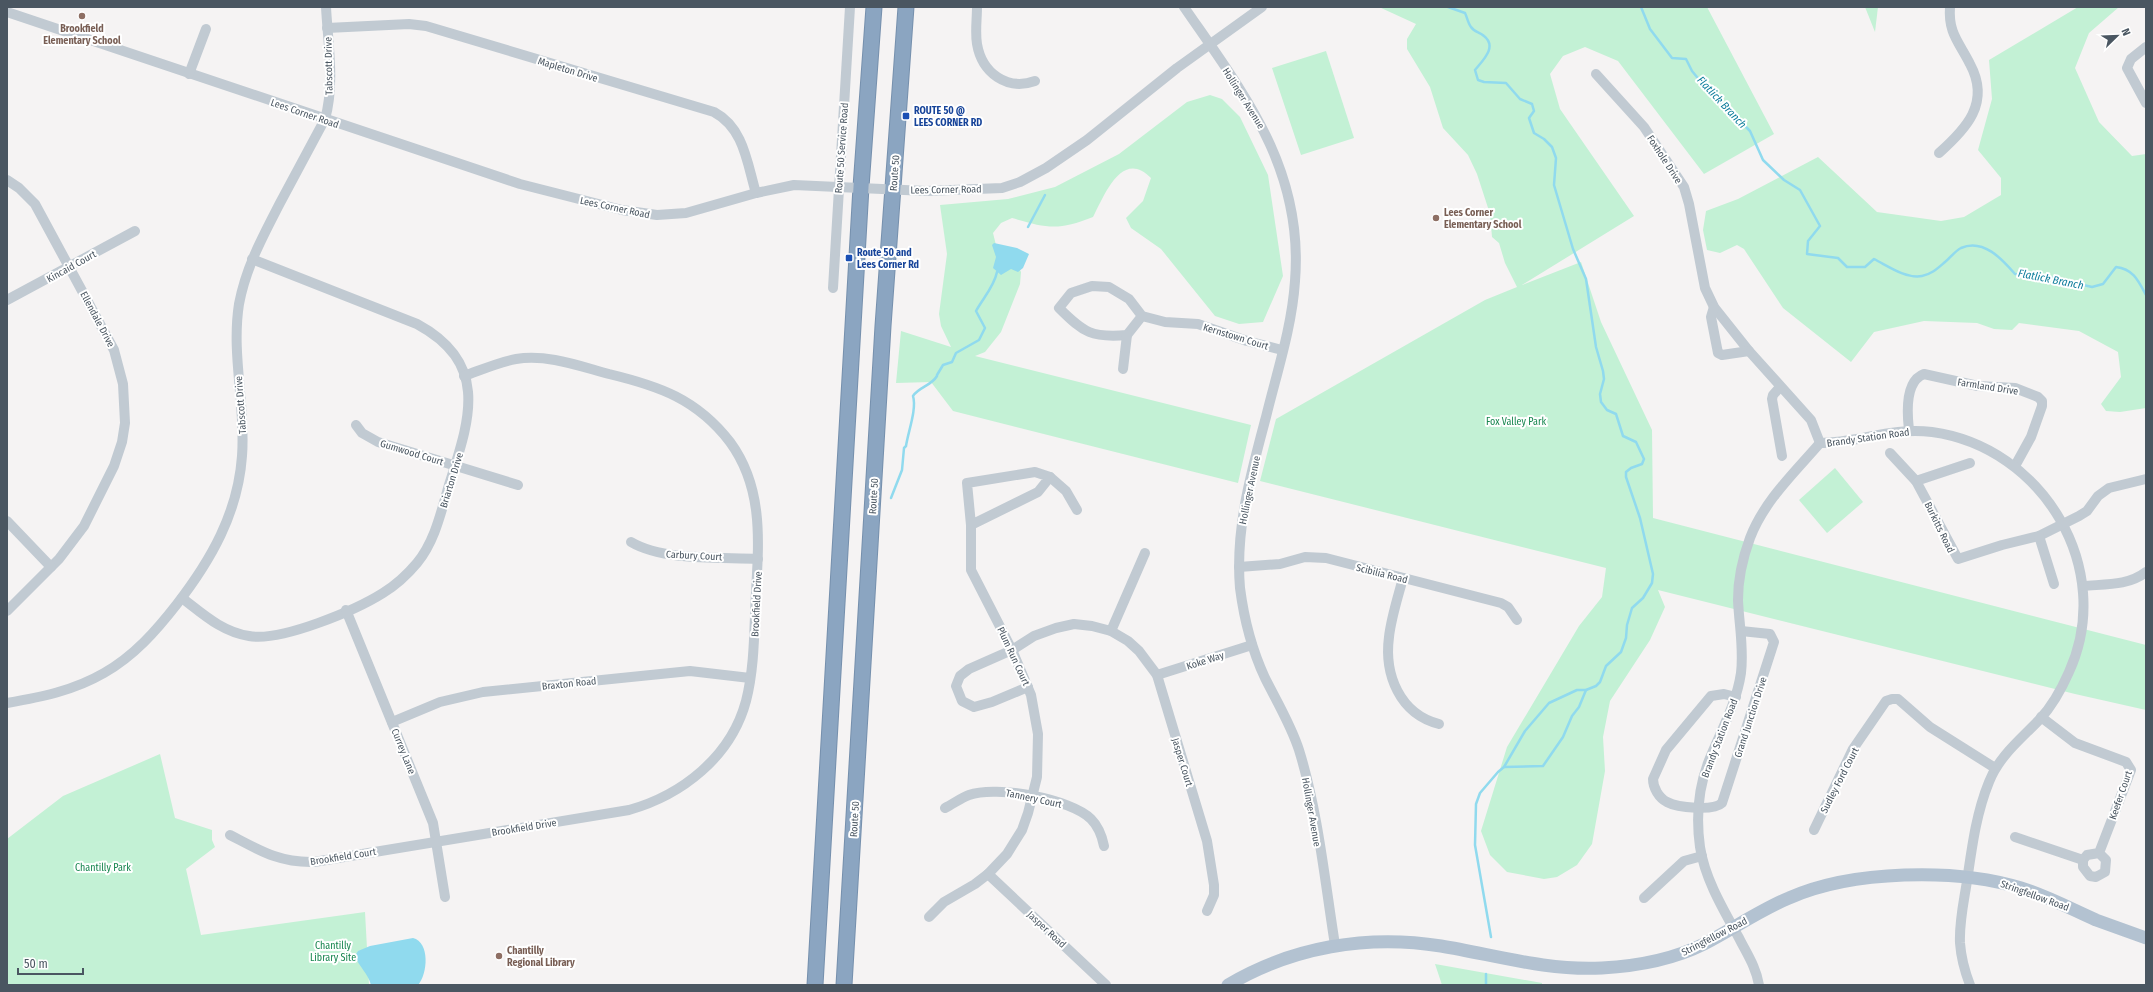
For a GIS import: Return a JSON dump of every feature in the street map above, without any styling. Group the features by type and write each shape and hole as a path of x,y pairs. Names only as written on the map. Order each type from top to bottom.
{"highway":[{"path":"815,985 861,187 874,7"},
{"name":"Route 50","path":"844,985 893,190 906,7"}],"main road":[{"name":"Stringfellow Road","path":"1228,985 1281,960 1335,945 1360,942 1413,943 1439,946 1529,964 1601,968 1660,961 1699,946 1790,897 1852,880 1915,876 1968,877 1997,881 2024,889 2096,920 2146,938"}],"street":[{"name":"Tabscott Drive","path":"7,703 63,691 103,673 126,658 149,638 182,598 207,562 218,542 232,506 240,476 243,439 236,348 237,323 244,284 252,259 325,119 330,91 326,7"},
{"name":"Route 50 Service Road","path":"833,288 850,7"},
{"path":"977,7 977,44 986,66 1000,80 1009,84 1018,85 1035,81"},
{"name":"Hollinger Avenue","path":"1184,7 1262,124 1274,151 1289,196 1295,234 1295,281 1292,309 1243,513 1239,567 1243,608 1252,645 1265,677 1289,724 1305,774 1335,945"},
{"name":"Lees Corner Road","path":"7,12 520,184 640,214 657,215 686,213 756,193 794,185 926,191 1002,188 1029,179 1087,140 1177,68 1262,7"},
{"path":"1939,153 1967,126 1975,111 1977,99 1975,75 1952,31 1950,7"},
{"name":"Mapleton Drive","path":"327,28 409,24 426,26 714,112 727,121 737,132 756,193"},
{"path":"189,74 206,29"},
{"path":"2146,48 2131,59 2127,68 2146,103"},
{"name":"Foxhole Drive","path":"1596,74 1644,127 1684,187 1689,204 1705,288 1714,307 1749,351 1811,420 1820,443"},
{"name":"Ellendale Drive","path":"7,180 19,188 35,204 114,350 123,384 125,423 118,454 96,503 72,543 7,612"},
{"name":"Kincaid Court","path":"7,300 135,231"},
{"name":"Briarton Drive","path":"182,598 211,621 225,629 240,634 261,638 290,633 346,610 384,592 398,582 418,562 429,544 436,526 469,416 469,402 464,376 458,361 448,347 439,338 417,324 252,259"},
{"path":"1123,369 1127,335 1142,316 1129,299 1109,287 1092,286 1071,293 1059,308 1087,332 1105,337 1127,335"},
{"name":"Foxhole Drive","path":"1714,307 1711,317 1718,353 1722,355 1749,351"},
{"name":"Kernstown Court","path":"1142,316 1165,322 1198,324 1247,341 1282,350"},
{"name":"Brookfield Drive","path":"437,841 629,810 672,793 698,774 724,746 742,713 750,678 758,559 758,516 755,496 744,466 720,429 693,405 644,382 553,360 516,359 464,376"},
{"name":"Farmland Drive","path":"1909,430 1907,410 1914,382 1919,376 1924,374 1978,386 2015,388 2038,397 2042,401 2042,406 2031,437 2015,466"},
{"path":"1780,387 1773,395 1772,399 1782,456"},
{"name":"Gumwood Court","path":"356,425 362,433 378,442 518,485"},
{"name":"Brandy Station Road","path":"1759,985 1752,960 1710,882 1702,856 1698,808 1700,788 1708,763 1730,716 1736,697 1741,672 1741,631 1738,600 1746,552 1751,536 1766,508 1820,443 1848,441 1876,434 1909,430 1934,432 1969,441 1991,451 2015,466 2039,488 2064,524 2076,556 2083,586 2082,623 2074,661 2059,690 2041,717 2016,742 1995,768 1978,811 1961,920 1960,943 1970,985"},
{"name":"Burkitts Road","path":"1890,453 1916,481 1958,560 2002,545 2040,536 2087,511 2098,496 2109,488 2146,479"},
{"path":"1916,481 1970,463"},
{"name":"Plum Run Court","path":"929,917 944,902 975,884 988,874 1007,854 1028,813 1033,797 1036,777 1038,734 1028,687 1012,650 971,570 971,525 967,483 1035,472 1050,477"},
{"path":"971,525 1038,492 1050,477 1066,491 1077,510"},
{"path":"7,521 51,567"},
{"path":"2040,536 2054,584"},
{"name":"Carbury Court","path":"632,542 642,548 660,553 758,559"},
{"path":"1112,631 1145,553"},
{"name":"Scibilia Road","path":"1239,567 1280,564 1315,557 1501,603 1508,607 1517,620"},
{"path":"2083,586 2123,584 2134,580 2146,572"},
{"path":"1403,578 1389,636 1389,660 1392,676 1400,695 1413,713 1428,721 1439,724"},
{"name":"Currey Lane","path":"346,610 425,802 437,841 445,897"},
{"name":"Jasper Court","path":"1028,687 992,702 974,707 962,701 956,686 960,676 970,669 1012,650 1034,636 1056,628 1074,624 1092,626 1112,631 1128,641 1139,651 1157,675 1207,841 1214,885 1214,895 1207,911"},
{"name":"Grand Junction Drive","path":"1698,808 1714,808 1722,802 1774,642 1770,634 1765,632 1741,631"},
{"name":"Koke Way","path":"1157,675 1252,645"},
{"name":"Braxton Road","path":"392,722 440,702 483,692 690,672 750,678"},
{"path":"1698,808 1666,802 1655,790 1653,779 1666,750 1711,696 1724,694 1736,697"},
{"name":"Sudley Ford Court","path":"1814,830 1853,749 1886,701 1898,699 1930,727 1995,768"},
{"name":"Keefer Court","path":"2041,717 2075,743 2126,762 2129,765 2130,770 2099,853"},
{"name":"Tannery Court","path":"945,808 970,794 999,790 1059,802 1085,814 1098,828 1104,846"},
{"name":"Brookfield Court","path":"230,835 273,857 300,862 437,841"},
{"path":"2015,837 2084,860"},
{"path":"2099,853 2106,860 2105,872 2101,876 2096,877 2085,872 2083,867 2084,860 2087,855 2099,853"},
{"path":"1644,898 1684,861 1702,856"},
{"name":"Jasper Road","path":"988,874 1106,985"}],"green space":[{"name":"Fox Valley Park","path":"1379,7 1707,7 1774,134 1704,174 1618,61 1585,47 1563,56 1550,74 1560,109 1634,216 1522,285 1581,262 1601,322 1652,430 1653,518 2146,645 2146,710 2075,694 1658,590 1665,607 1650,640 1610,701 1603,737 1605,771 1592,844 1577,865 1557,877 1544,879 1507,872 1490,855 1481,831 1507,747 1579,626 1602,597 1606,568 1260,481 1276,419 1485,300 1517,287 1505,263 1499,243 1492,237 1490,214 1477,174 1468,155 1443,128 1430,87 1407,49 1407,39 1416,24"},
{"path":"1865,7 1878,7 1875,32"},
{"path":"2078,7 2119,7 2089,33 2075,68 2099,122 2132,156 2146,154 2146,408 2120,412 2106,411 2101,404 2121,377 2118,352 2079,331 2019,323 2012,330 1994,329 1977,323 1924,321 1874,332 1851,362 1783,308 1744,249 1737,245 1720,253 1707,250 1703,230 1706,211 1738,199 1818,157 1877,212 1941,221 1964,217 2001,195 2001,178 1978,150 1992,99 1989,60"},
{"path":"1326,51 1354,138 1301,155 1272,68"},
{"path":"1210,95 1222,99 1240,117 1268,175 1283,276 1263,322 1239,324 1215,316 1161,249 1131,228 1126,218 1143,201 1151,178 1141,170 1131,168 1115,178 1093,217 1061,226 1044,226 1012,218 1001,223 993,233 996,245 1015,261 1021,272 1020,284 1001,332 985,352 975,356 1251,425 1238,483 953,411 931,382 896,383 901,331 951,347 941,326 939,314 947,254 940,205 1008,199 1055,187 1119,154 1187,102"},
{"path":"1835,468 1863,502 1827,533 1799,500"},
{"name":"Chantilly Park","path":"160,754 175,818 212,830 212,840 215,847 186,869 201,935 365,912 369,985 7,985 7,839 63,796"},
{"path":"1435,964 1542,983 1542,985 1442,985"}],"water":[{"path":"994,243 1017,248 1029,254 1023,268 1018,272 1011,269 1001,275 993,268 996,257 992,245"},
{"path":"413,938 419,941 422,945 426,959 424,974 418,985 371,985 368,977 355,956 358,951 370,946"}],"waterway":[{"path":"1448,7 1465,13 1472,29 1488,40 1489,49 1487,54 1475,70 1478,80 1484,82 1506,83 1520,99 1532,104 1534,111 1529,118 1534,133 1544,139 1552,147 1556,158 1554,185 1573,249 1586,279 1596,347 1603,371 1604,379 1600,394 1601,402 1607,410 1616,414 1623,436 1636,442 1644,459 1642,464 1631,468 1626,472 1626,477 1640,518 1653,574 1652,583 1643,598 1632,608 1627,625 1626,638 1621,652 1606,666 1600,682 1596,686 1586,690 1577,690 1549,703 1525,731 1504,767 1480,793 1476,804 1475,845 1491,937"},
{"name":"Flatlick Branch","path":"1641,7 1650,29 1672,58 1686,59 1692,71 1701,82 1750,131 1763,160 1784,180 1800,190 1820,226 1808,241 1807,254 1838,258 1847,267 1865,267 1874,259 1903,274 1910,276 1922,276 1932,272 1961,248 1977,246 1984,248 1998,257 2015,274 2045,276 2092,287 2103,284 2116,267 2122,268 2134,276 2146,295"},
{"path":"1028,227 1045,195"},
{"path":"937,375 943,365 952,362 956,353 979,340 985,328 976,311 991,288 997,272"},
{"path":"891,498 902,470 904,448 906,446 913,414 913,396 918,390 932,382 937,376"},
{"path":"1504,767 1543,766 1563,737 1586,690"},
{"path":"1486,974 1486,985"}],"place":[{"name":"Brookfield Elementary School","path":"82,16"},
{"name":"ROUTE 50 @ LEES CORNER RD","path":"906,116"},
{"name":"Lees Corner Elementary School","path":"1436,218"},
{"name":"Route 50 and Lees Corner Rd","path":"849,258"},
{"name":"Chantilly Regional Library","path":"499,956"}],"park label":[{"name":"Chantilly Library Site","path":"333,950"}]}
